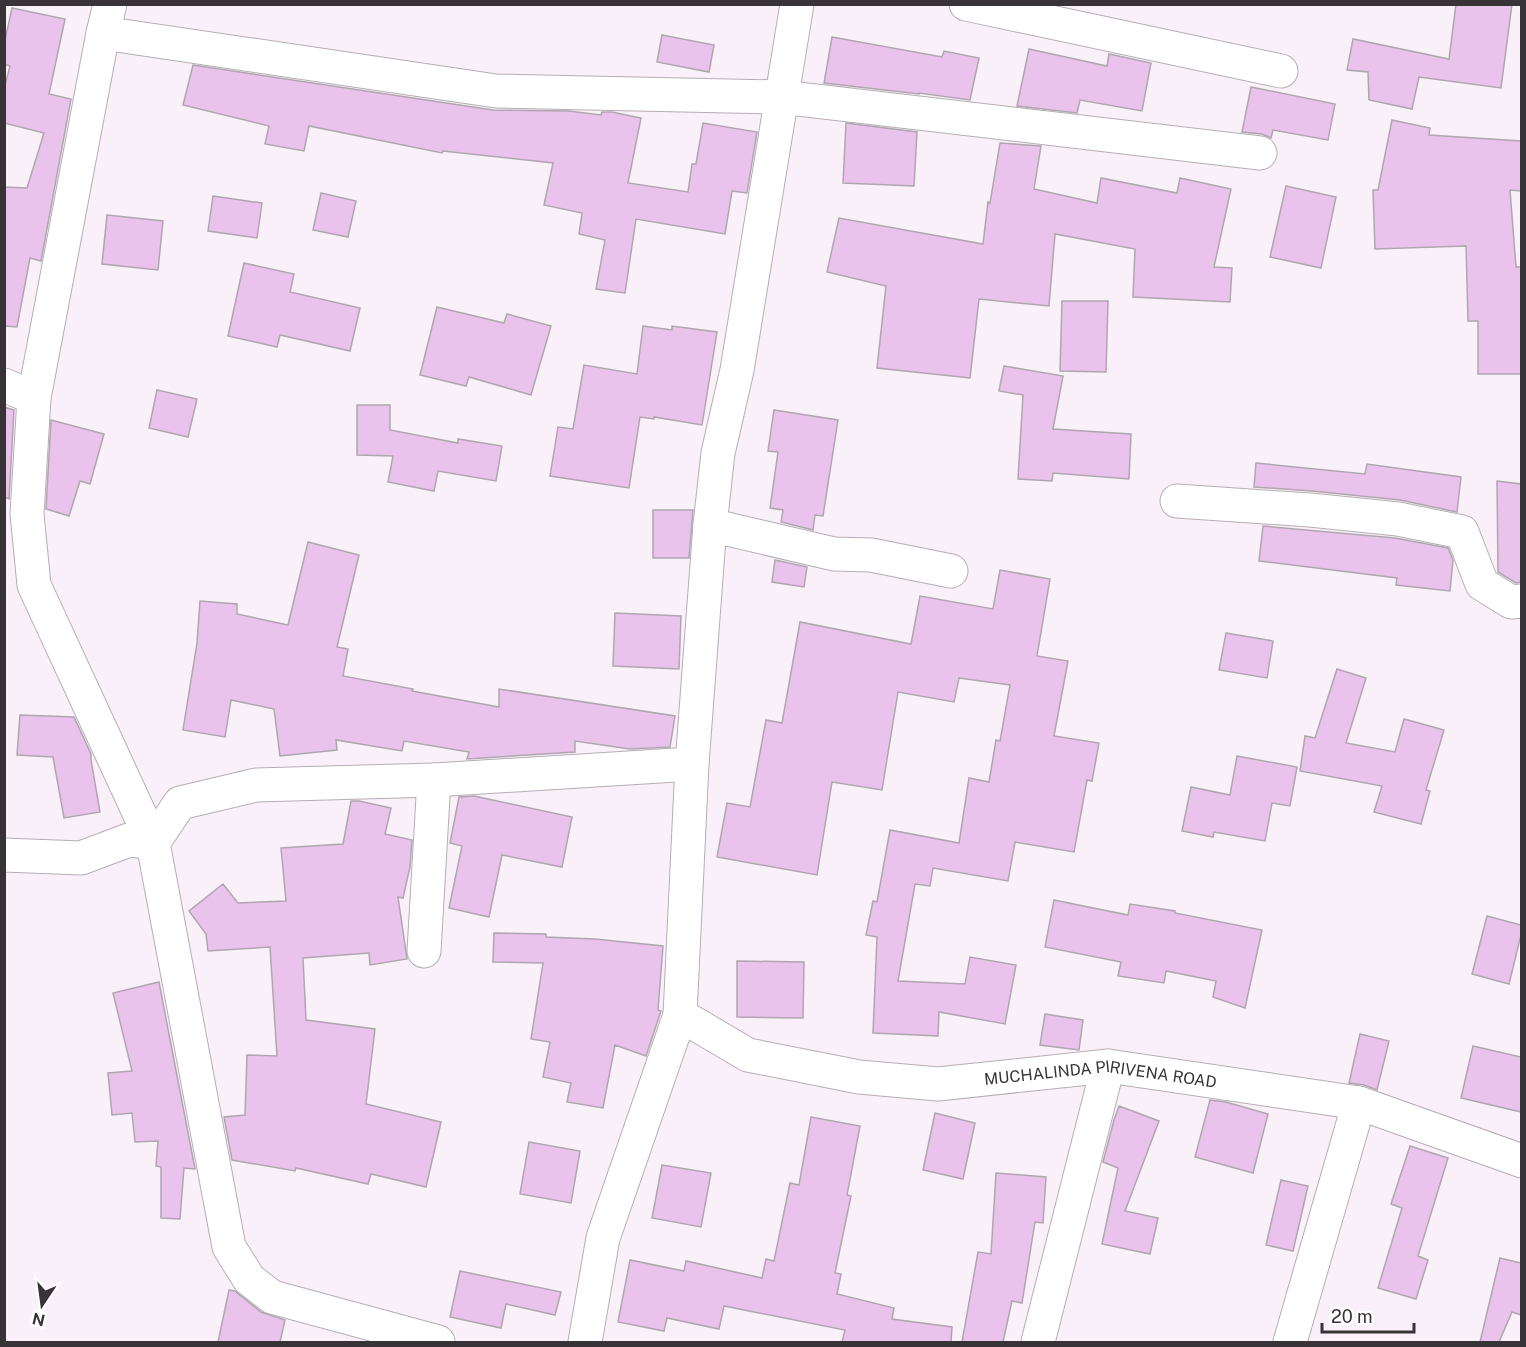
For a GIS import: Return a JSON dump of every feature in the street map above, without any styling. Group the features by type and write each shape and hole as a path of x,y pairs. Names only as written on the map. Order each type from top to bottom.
{"street":[{"path":"585,1342 603,1238 680,1015 692,764 710,525 718,453 737,370 796,4"},
{"path":"966,4 1281,71"},
{"path":"438,1342 272,1298 249,1279 229,1247 153,843 34,585 27,514 34,398 107,19 496,91 781,97 1260,153"},
{"path":"4,385 34,398"},
{"path":"1177,501 1310,510 1398,519 1462,532 1482,584 1511,602 1521,601"},
{"path":"710,525 834,554 871,555 951,571"},
{"path":"153,843 180,803 256,785 434,780 692,764"},
{"path":"424,951 434,780"},
{"path":"4,855 81,858 129,840 153,843"},
{"name":"MUCHALINDA PIRIVENA ROAD","path":"680,1015 748,1054 859,1077 938,1084 1108,1066 1359,1103 1521,1161"},
{"path":"1038,1342 1108,1066"},
{"path":"1290,1342 1359,1103"}],"building":[{"path":"1456,4 1512,4 1501,88 1419,77 1412,109 1369,100 1368,72 1347,70 1353,39 1449,59"},
{"path":"12,8 65,19 49,94 71,99 41,261 30,258 17,327 4,326 4,187 27,188 44,133 4,123 4,89 10,66 4,64 4,45"},
{"path":"662,35 714,45 709,72 657,62"},
{"path":"832,37 942,57 944,51 979,58 970,100 824,83"},
{"path":"1029,49 1107,66 1109,54 1151,63 1142,111 1080,100 1077,113 1017,106"},
{"path":"193,65 493,110 569,111 601,115 602,112 612,112 641,118 628,183 688,192 692,164 696,164 703,123 757,132 747,193 732,191 725,234 636,219 625,293 596,289 605,240 579,234 582,213 544,205 553,163 443,151 442,153 309,126 304,151 265,144 269,126 183,105"},
{"path":"1251,87 1335,104 1328,140 1273,130 1271,138 1262,134 1242,132"},
{"path":"1392,120 1430,128 1429,135 1521,141 1521,191 1510,190 1516,267 1521,267 1521,374 1478,374 1478,321 1468,321 1466,246 1375,249 1373,190 1378,190"},
{"path":"846,123 917,132 914,186 843,183"},
{"path":"1000,143 1041,146 1034,189 1097,203 1101,178 1177,193 1180,178 1231,189 1214,267 1232,268 1230,302 1133,297 1135,249 1055,234 1049,306 979,299 970,378 877,368 886,286 827,272 839,218 983,244 988,202 990,203"},
{"path":"1286,186 1336,197 1321,268 1270,257"},
{"path":"321,193 356,201 348,237 313,230"},
{"path":"213,196 262,203 257,238 208,231"},
{"path":"107,215 163,221 158,270 102,264"},
{"path":"244,263 294,274 290,292 360,308 350,351 280,335 277,347 228,336"},
{"path":"1062,301 1108,301 1106,372 1060,371"},
{"path":"437,307 504,323 507,314 551,326 531,395 469,377 466,386 420,375"},
{"path":"643,326 672,330 672,326 717,332 702,425 640,417 629,488 550,476 558,427 573,429 584,365 637,374"},
{"path":"1004,366 1063,376 1053,429 1131,434 1129,479 1053,473 1052,481 1018,479 1023,395 999,391"},
{"path":"157,390 197,399 188,437 149,428"},
{"path":"357,405 390,405 390,430 458,443 458,439 502,446 496,481 438,471 434,491 388,482 393,456 357,455"},
{"path":"4,407 14,410 9,499 4,497"},
{"path":"774,410 838,420 823,516 815,515 813,530 781,522 783,510 770,508 778,452 768,451"},
{"path":"51,420 104,434 90,484 80,481 69,516 46,509"},
{"path":"1256,463 1365,474 1367,464 1461,477 1457,512 1400,500 1254,487"},
{"path":"1497,481 1521,484 1521,582 1516,583 1498,572"},
{"path":"653,510 693,510 689,558 653,558"},
{"path":"1263,526 1395,538 1448,548 1453,560 1450,591 1396,585 1397,578 1259,561"},
{"path":"308,542 359,555 337,647 348,649 343,676 499,707 499,689 675,716 670,747 630,749 575,741 575,752 467,759 469,752 404,741 402,751 336,740 337,750 280,756 274,709 231,700 225,737 183,730 197,643 200,601 237,604 237,614 288,625"},
{"path":"775,560 807,567 804,587 772,582"},
{"path":"1000,570 1050,579 1037,656 1068,661 1054,736 1099,743 1092,781 1087,780 1074,852 1015,842 1008,881 933,868 930,886 915,884 898,981 965,984 970,957 1016,965 1005,1024 939,1012 938,1036 873,1033 877,937 866,935 873,901 877,902 890,830 959,843 969,778 989,782 996,740 1000,741 1010,685 959,678 954,702 898,692 882,790 832,782 817,875 717,857 727,803 750,807 766,720 782,723 800,622 911,644 920,596 993,609"},
{"path":"615,613 681,616 679,669 613,666"},
{"path":"1226,633 1273,641 1267,678 1219,670"},
{"path":"1337,669 1366,678 1346,743 1395,752 1404,719 1444,730 1426,790 1430,791 1421,824 1374,812 1382,786 1300,771 1305,736 1315,738"},
{"path":"20,715 74,717 91,754 100,812 64,818 53,757 17,755"},
{"path":"1237,756 1297,767 1290,806 1272,803 1265,841 1214,832 1213,837 1182,831 1191,787 1230,795"},
{"path":"474,796 572,817 562,867 502,855 489,917 449,908 462,846 450,843 459,797"},
{"path":"351,801 391,808 385,834 412,840 410,867 403,898 398,897 407,959 370,965 369,953 303,958 306,1020 375,1029 366,1104 441,1122 426,1187 371,1174 368,1184 296,1168 295,1171 232,1160 224,1117 245,1115 247,1055 277,1056 270,947 208,951 206,934 189,911 223,884 238,903 286,901 281,848 343,844"},
{"path":"1054,900 1128,915 1130,904 1175,911 1175,913 1262,930 1245,1008 1213,997 1216,981 1166,971 1164,983 1118,976 1121,962 1045,947"},
{"path":"1487,916 1521,925 1521,935 1509,984 1472,974"},
{"path":"494,933 546,934 546,937 663,946 658,1010 661,1011 646,1056 615,1045 603,1108 567,1102 571,1083 543,1077 550,1042 531,1039 543,963 493,962"},
{"path":"737,961 804,962 803,1018 737,1017"},
{"path":"159,982 195,1169 184,1168 180,1219 161,1218 161,1167 156,1166 158,1141 135,1142 132,1113 112,1115 108,1073 132,1071 113,993"},
{"path":"1045,1014 1083,1020 1079,1050 1040,1045"},
{"path":"1360,1034 1389,1041 1377,1090 1349,1083"},
{"path":"1473,1046 1521,1057 1521,1112 1461,1098"},
{"path":"1210,1100 1226,1102 1268,1114 1253,1173 1195,1157"},
{"path":"1119,1106 1159,1121 1125,1211 1158,1218 1150,1254 1102,1244 1118,1168 1103,1162"},
{"path":"935,1113 975,1123 963,1179 923,1170"},
{"path":"811,1117 860,1126 847,1195 851,1196 835,1273 841,1274 837,1294 894,1308 892,1319 952,1327 951,1342 842,1342 845,1330 724,1306 719,1329 667,1318 664,1331 618,1322 630,1260 684,1271 686,1261 762,1278 766,1259 774,1261 790,1183 799,1185"},
{"path":"529,1142 580,1151 571,1203 520,1194"},
{"path":"1410,1146 1448,1158 1418,1256 1428,1260 1416,1299 1378,1288 1402,1208 1391,1204"},
{"path":"662,1165 711,1173 701,1227 652,1218"},
{"path":"996,1173 1046,1177 1043,1223 1035,1222 1022,1303 1012,1301 1003,1342 962,1342 978,1252 991,1254"},
{"path":"1281,1180 1308,1186 1293,1251 1266,1245"},
{"path":"1500,1258 1521,1263 1521,1315 1512,1312 1499,1342 1480,1342"},
{"path":"460,1271 561,1292 555,1315 506,1304 501,1328 450,1317"},
{"path":"229,1290 235,1291 261,1312 285,1320 280,1342 218,1342"}]}
